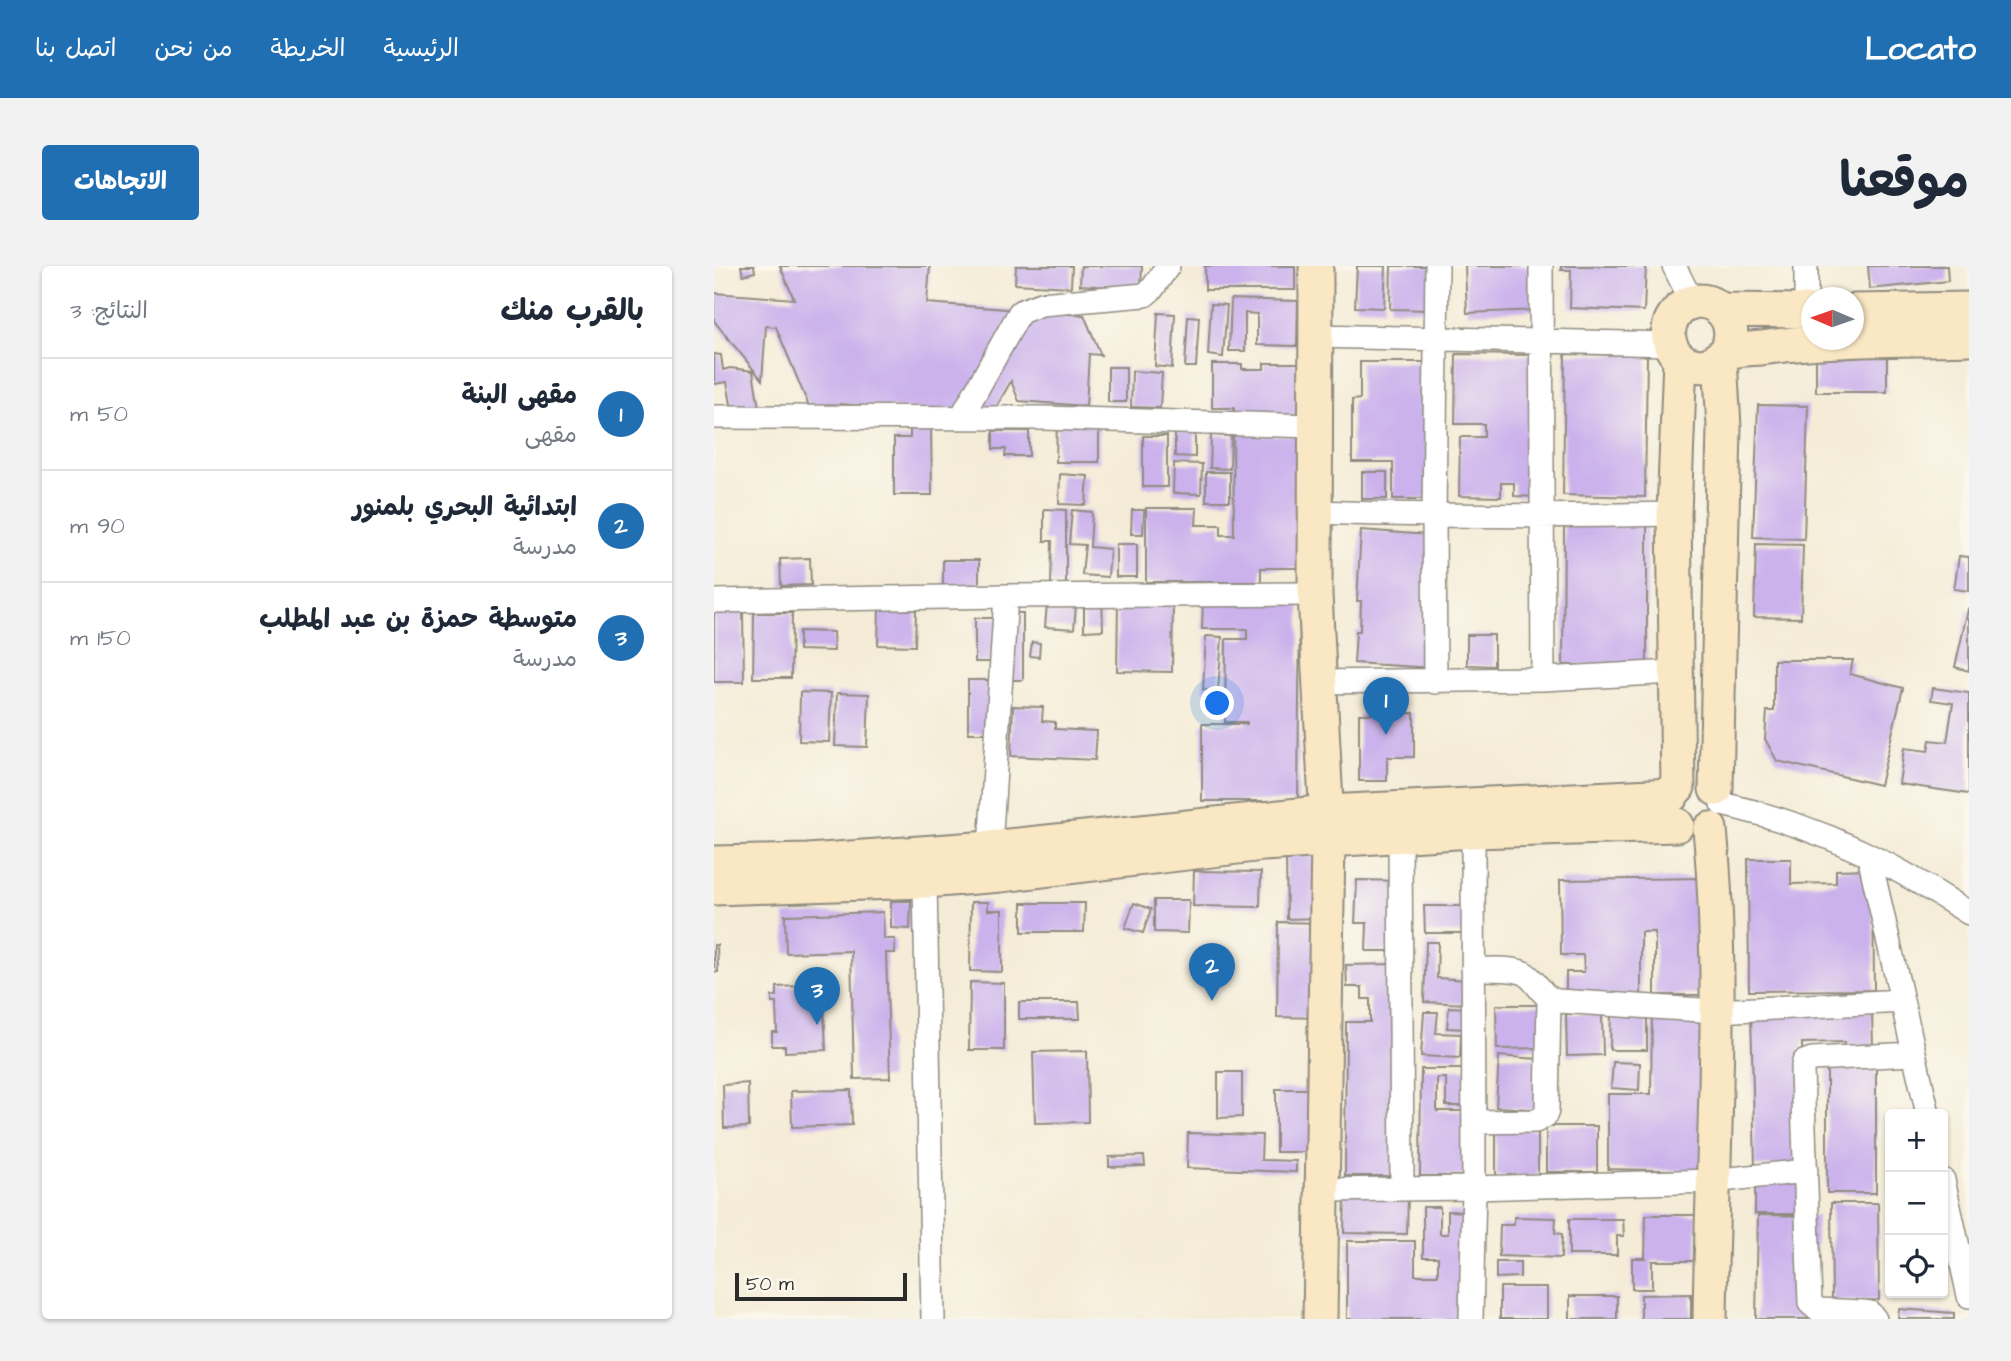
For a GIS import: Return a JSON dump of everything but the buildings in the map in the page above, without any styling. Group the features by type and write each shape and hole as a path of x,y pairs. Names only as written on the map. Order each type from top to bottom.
{"main road":[{"path":"1316,266 1315,594 1327,827 1320,1319"},
{"path":"1716,807 1693,832 1676,802 1675,351 1668,331 1672,318 1681,308 1707,306 1801,312"},
{"path":"1707,306 1729,320 1732,331 1731,342 1723,356 1724,428 1714,881 1717,1011 1710,1319"},
{"path":"1864,311 1969,309"},
{"path":"1675,351 1689,364 1700,366 1711,364 1723,356 1823,341 1969,338"},
{"path":"1676,802 1686,782 1697,780 1707,783 1716,807"},
{"path":"714,863 808,861 1676,802"},
{"path":"714,888 1000,876 1263,844 1327,827 1400,836 1473,831 1676,802"}],"street":[{"path":"961,418 1020,312 1041,304 1145,295 1168,266"},
{"path":"1435,682 1437,266"},
{"path":"1541,266 1543,680"},
{"path":"1674,266 1707,306"},
{"path":"1806,266 1807,287"},
{"path":"1315,336 1540,340 1675,351"},
{"path":"714,417 1044,418 1314,426"},
{"path":"1315,512 1542,517 1674,514"},
{"path":"714,601 1315,594"},
{"path":"990,848 1006,596"},
{"path":"1319,682 1543,680 1675,672"},
{"path":"1716,807 1756,812 1835,840 1869,856 1969,913"},
{"path":"1471,1319 1474,1188 1473,831"},
{"path":"1400,836 1402,1189"},
{"path":"1869,856 1927,1109"},
{"path":"925,881 933,1319"},
{"path":"1473,969 1521,972 1531,978 1549,999 1548,1111 1545,1116 1536,1121 1474,1122"},
{"path":"1549,999 1717,1011 1902,1001"},
{"path":"1875,1319 1870,1313 1818,1310 1810,1303 1802,1071 1804,1062 1812,1059 1914,1055"},
{"path":"1322,1190 1712,1181 1806,1171"},
{"path":"1948,1202 1969,1296"}],"place":[{"name":"مقهى البنة","path":"1386,735"},
{"name":"ابتدائية البحري بلمنور","path":"1212,1001"},
{"name":"متوسطة حمزة بن عبد المطلب","path":"817,1025"}]}
